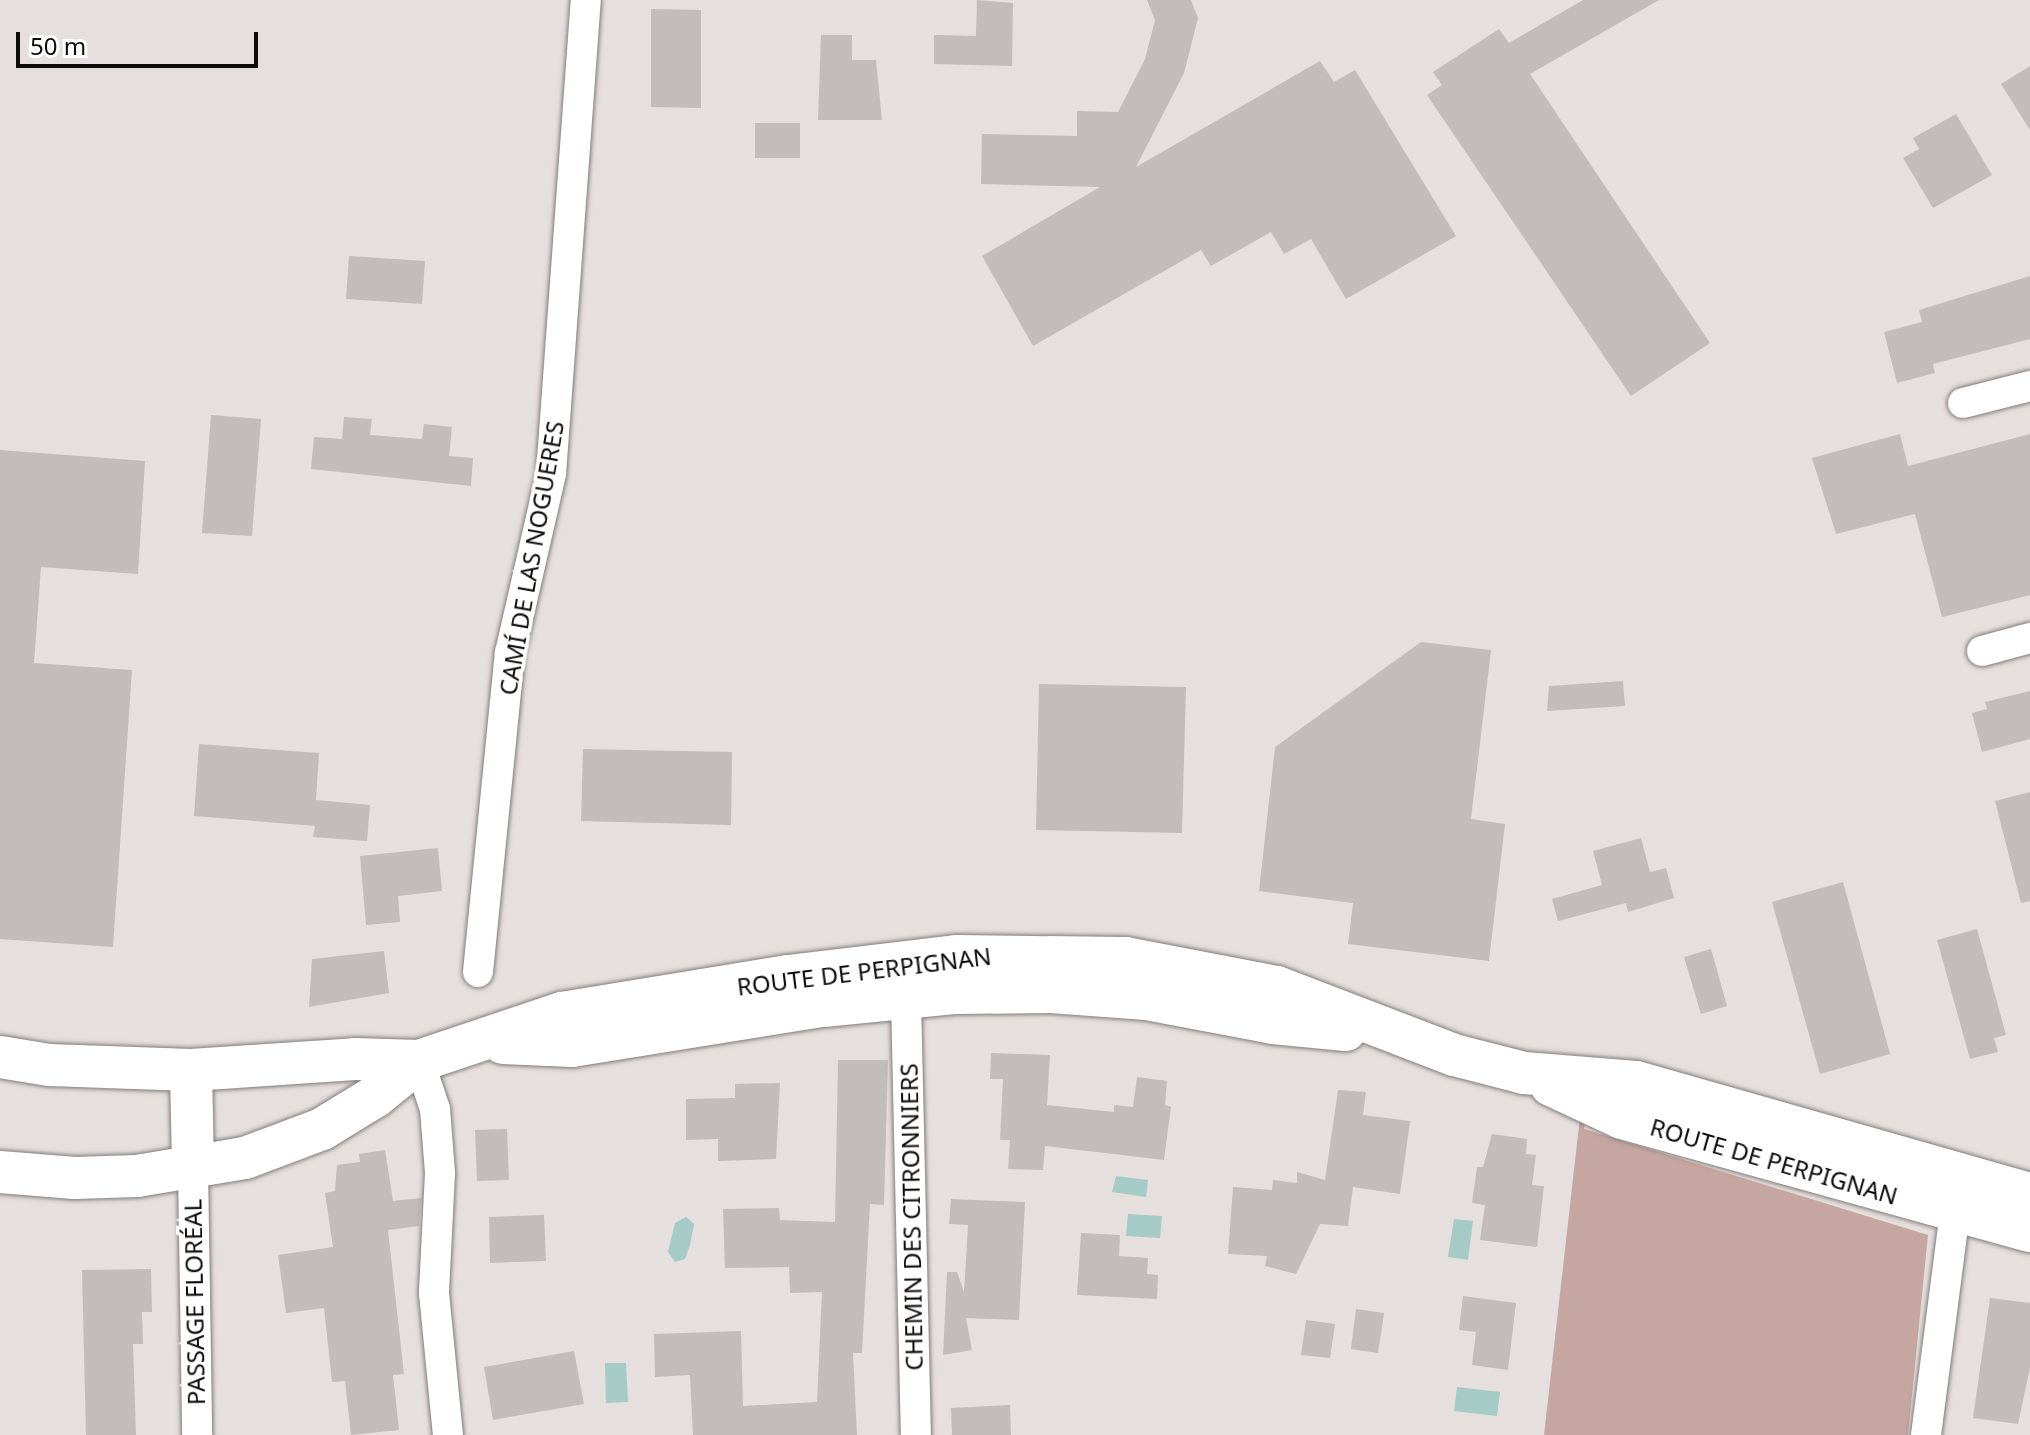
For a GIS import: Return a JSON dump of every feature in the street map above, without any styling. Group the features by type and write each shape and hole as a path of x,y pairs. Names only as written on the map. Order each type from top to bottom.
{"main road":[{"name":"ROUTE DE PERPIGNAN","path":"0,1057 49,1065 191,1070 355,1059 419,1061 562,1013 788,976 956,956 1029,954 1191,967 1277,987 1389,1034 1524,1073 1622,1118 1955,1212 2026,1219"},
{"name":"ROUTE DE PERPIGNAN","path":"478,1042 572,1046 823,1006 1051,992 1147,999 1273,1023 1389,1034"},
{"name":"ROUTE DE PERPIGNAN","path":"0,1172 75,1178 193,1168 245,1158 322,1129 376,1096 419,1061"},
{"path":"191,1070 193,1168"},
{"name":"ROUTE DE PERPIGNAN","path":"1524,1073 1636,1082 2026,1219"}],"street":[{"name":"CAMÍ DE LAS NOGUERES","path":"478,972 510,653 551,474 586,0"},
{"path":"1963,403 2030,386"},
{"path":"1982,651 2030,638"},
{"name":"CHEMIN DES CITRONNIERS","path":"906,999 916,1435"},
{"path":"419,1061 435,1109 440,1173 434,1293 448,1435"},
{"name":"PASSAGE FLORÉAL","path":"193,1168 197,1435"},
{"path":"1926,1435 1955,1212"}],"shaded area":[{"path":"1586,1105 1584,1129 1928,1235 1908,1435 1544,1435 1581,1108"}],"water":[{"path":"1116,1176 1148,1180 1146,1197 1112,1192"},
{"path":"1128,1214 1162,1216 1160,1238 1126,1236"},
{"path":"686,1217 694,1224 690,1245 685,1259 675,1262 668,1252 675,1223"},
{"path":"1454,1219 1473,1221 1468,1260 1448,1257"},
{"path":"605,1363 626,1363 628,1402 606,1403"},
{"path":"1457,1387 1500,1392 1497,1416 1454,1411"}],"building":[{"path":"977,0 1013,3 1012,66 934,64 934,35 976,36"},
{"path":"1147,0 1191,0 1198,18 1184,73 1136,167 1320,61 1334,82 1355,70 1456,236 1346,299 1311,239 1284,254 1271,232 1211,266 1201,250 1033,346 982,256 1100,187 981,184 982,134 1077,136 1077,111 1118,112 1145,59 1155,20"},
{"path":"1583,0 1659,0 1530,74 1710,343 1631,396 1427,95 1442,85 1433,72 1499,29 1509,43"},
{"path":"651,9 701,10 701,108 651,107"},
{"path":"821,35 852,35 852,60 876,60 882,120 818,120"},
{"path":"2030,66 2030,130 2001,84"},
{"path":"1956,114 1992,175 1933,208 1903,158 1919,149 1913,138"},
{"path":"755,123 800,123 800,158 755,158"},
{"path":"349,256 425,261 422,304 346,299"},
{"path":"2030,276 2030,339 1933,364 1935,373 1897,383 1884,332 1922,322 1919,310"},
{"path":"211,415 261,419 252,536 202,533"},
{"path":"344,417 372,419 370,435 422,439 424,424 452,427 449,456 473,458 471,486 311,469 314,437 342,439"},
{"path":"1900,434 1908,466 2030,434 2030,595 1942,617 1915,514 1836,534 1812,458"},
{"path":"0,450 145,461 138,574 41,567 34,663 132,670 113,947 0,939"},
{"path":"1421,642 1491,650 1471,819 1505,824 1489,961 1348,944 1353,903 1259,891 1275,747"},
{"path":"1623,681 1625,706 1547,711 1549,686"},
{"path":"1039,684 1186,687 1182,833 1036,830"},
{"path":"2030,691 2030,739 1982,752 1972,713 1987,709 1985,702"},
{"path":"199,744 319,753 316,800 370,805 367,841 313,837 315,826 194,816"},
{"path":"583,749 732,752 731,825 581,821"},
{"path":"2030,792 2030,901 2021,903 1995,801"},
{"path":"1641,838 1650,872 1666,868 1674,898 1628,912 1626,903 1558,921 1552,899 1602,885 1593,851"},
{"path":"438,848 442,891 398,896 400,922 366,925 360,856"},
{"path":"1843,882 1890,1054 1820,1074 1772,902"},
{"path":"1977,929 2006,1035 1994,1038 1998,1052 1970,1059 1937,940"},
{"path":"1711,949 1727,1006 1701,1014 1684,957"},
{"path":"384,951 389,993 309,1007 312,959"},
{"path":"991,1053 1050,1055 1047,1105 1114,1112 1114,1105 1133,1107 1137,1077 1167,1081 1165,1105 1171,1107 1164,1160 1045,1146 1043,1170 1008,1169 1010,1140 1000,1140 1003,1079 990,1079"},
{"path":"838,1060 888,1060 884,1205 870,1204 862,1353 853,1353 857,1435 693,1435 690,1375 655,1377 654,1334 741,1331 743,1406 817,1402 822,1292 790,1293 789,1267 725,1268 723,1209 779,1208 780,1220 835,1222"},
{"path":"780,1083 776,1159 718,1161 718,1139 686,1140 686,1099 735,1098 735,1084"},
{"path":"1338,1090 1366,1092 1363,1115 1410,1121 1400,1194 1353,1187 1348,1226 1320,1224 1296,1274 1265,1266 1267,1256 1228,1254 1233,1187 1272,1190 1273,1180 1297,1183 1297,1172 1325,1180"},
{"path":"507,1129 509,1180 477,1181 475,1130"},
{"path":"1492,1134 1527,1139 1526,1154 1536,1155 1532,1185 1544,1186 1537,1247 1480,1240 1485,1205 1472,1203 1477,1167 1483,1167"},
{"path":"385,1150 393,1201 421,1198 419,1226 388,1230 404,1374 393,1375 399,1430 351,1435 345,1381 332,1382 324,1308 286,1313 278,1255 333,1247 325,1193 335,1191 337,1165 360,1162 359,1154"},
{"path":"951,1199 1025,1202 1019,1320 966,1318 972,1350 943,1355 947,1272 957,1272 964,1292 968,1225 949,1224"},
{"path":"544,1215 546,1261 490,1263 489,1217"},
{"path":"1081,1233 1120,1235 1119,1256 1148,1258 1147,1274 1158,1275 1157,1299 1077,1295"},
{"path":"151,1269 152,1312 142,1312 143,1344 133,1344 136,1435 86,1435 82,1270"},
{"path":"1463,1296 1516,1303 1508,1370 1472,1365 1476,1332 1459,1330"},
{"path":"1990,1298 2030,1303 2030,1368 2018,1424 1973,1418"},
{"path":"1356,1309 1384,1313 1378,1353 1351,1349"},
{"path":"1306,1320 1335,1324 1330,1358 1301,1355"},
{"path":"574,1351 584,1404 493,1420 484,1367"},
{"path":"1010,1405 1011,1435 952,1435 951,1408"}]}
